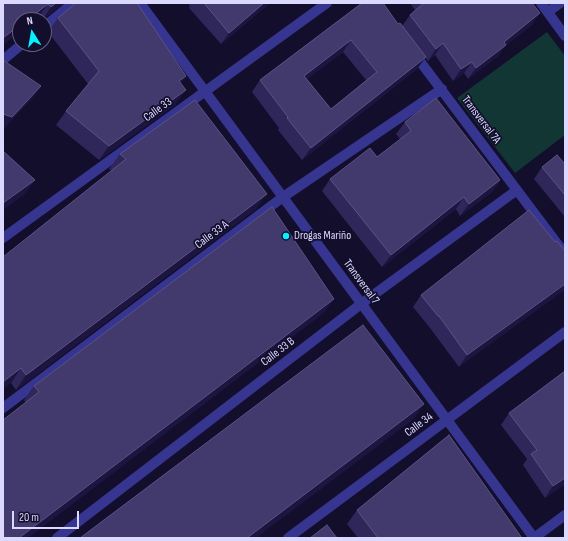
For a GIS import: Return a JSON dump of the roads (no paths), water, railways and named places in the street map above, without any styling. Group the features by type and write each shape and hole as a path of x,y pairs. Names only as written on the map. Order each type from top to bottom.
{"street":[{"path":"52,20 73,3"},
{"name":"Transversal 7","path":"140,3 534,538"},
{"name":"Calle 33","path":"3,238 327,3"},
{"path":"541,3 565,36"},
{"path":"548,12 560,3"},
{"name":"Transversal 7A","path":"409,46 565,254"},
{"path":"3,60 12,52"},
{"name":"Calle 33 A","path":"3,408 283,197 442,89"},
{"name":"Calle 33 B","path":"57,538 361,304 517,190"},
{"name":"Calle 34","path":"288,538 565,332"},
{"path":"534,538 565,515"}],"place":[{"name":"Drogas Mariño","path":"286,236"}]}
